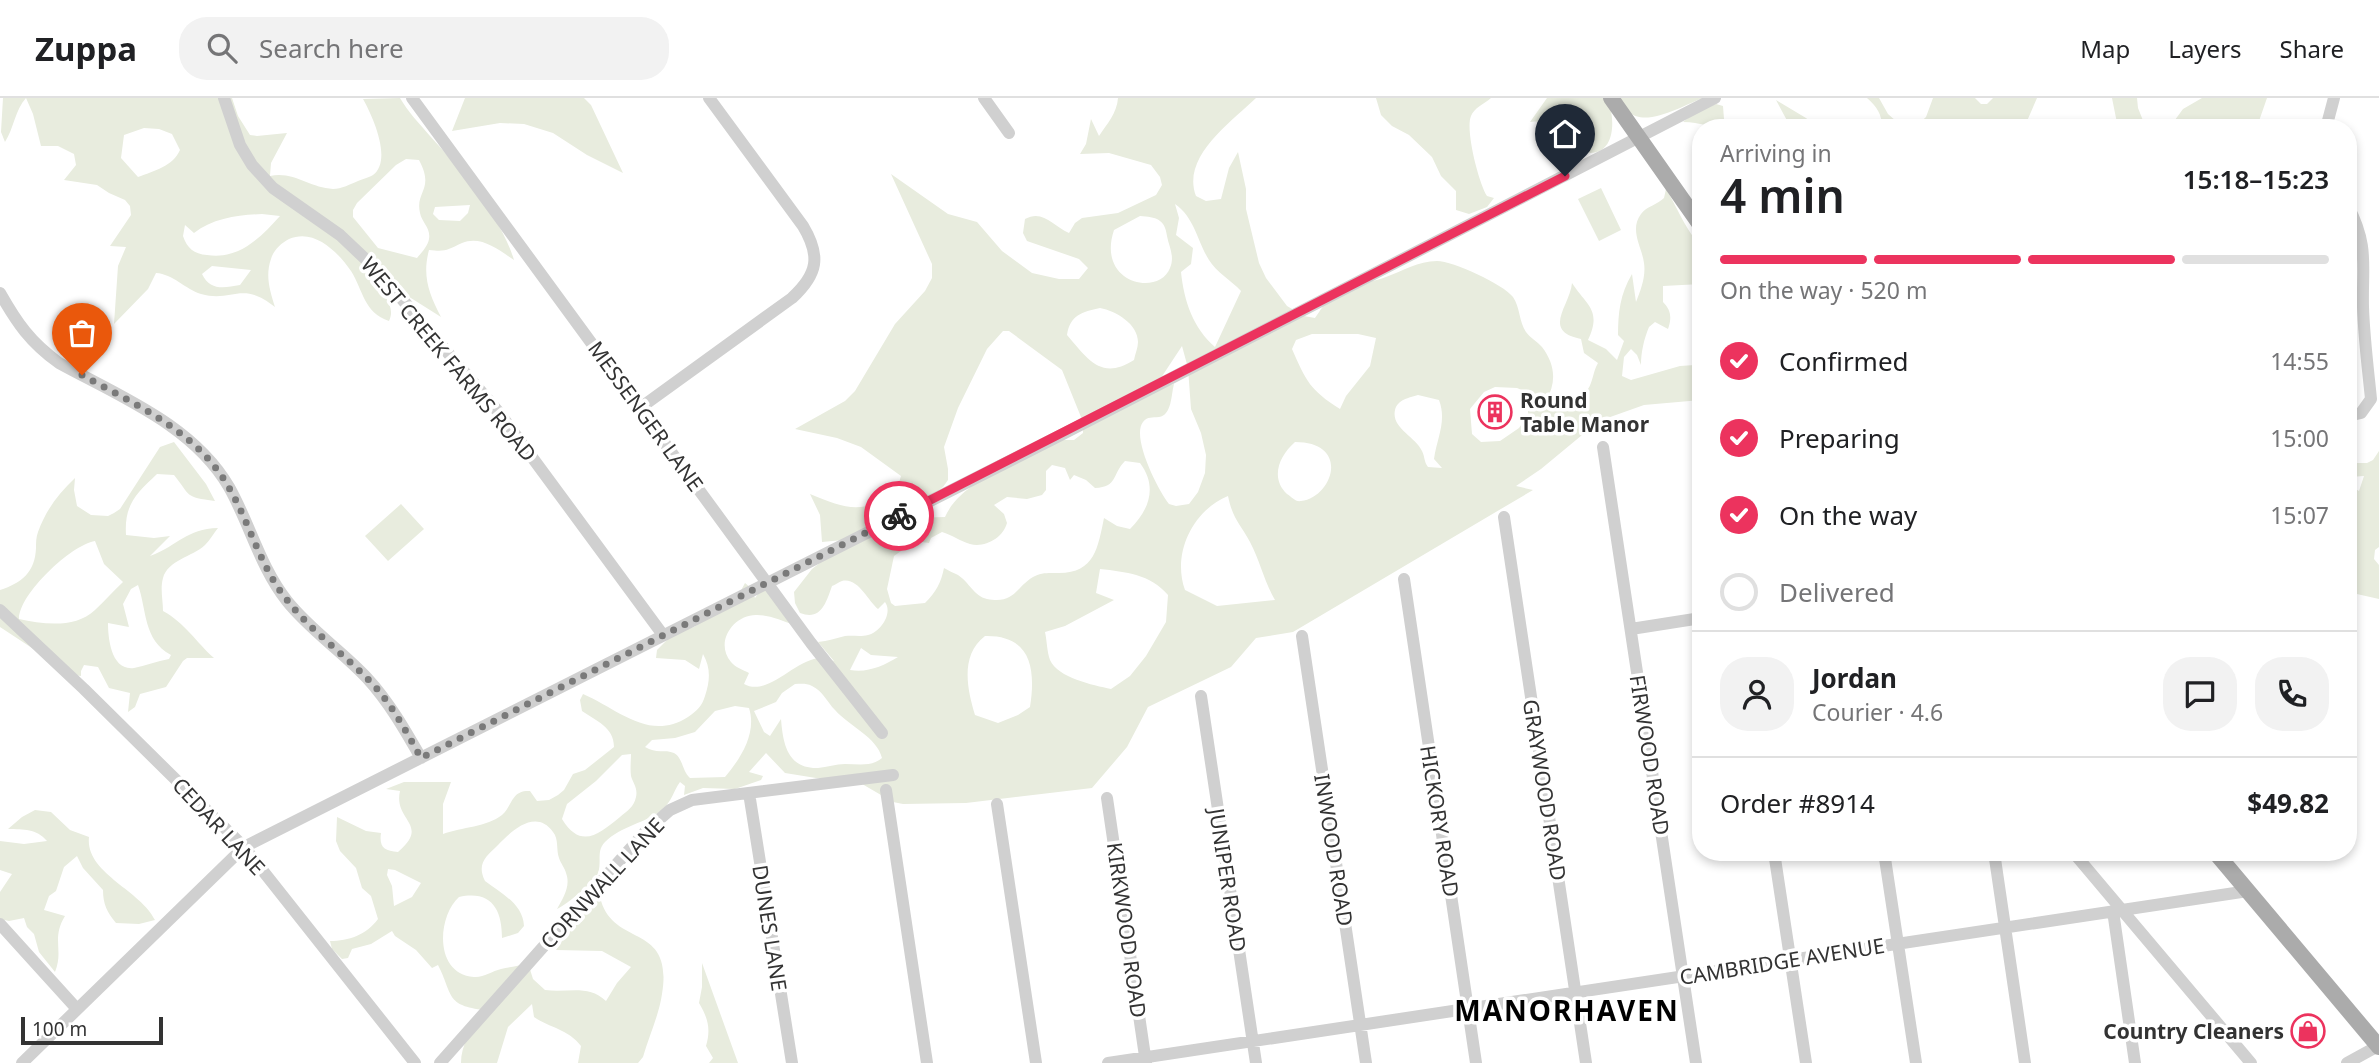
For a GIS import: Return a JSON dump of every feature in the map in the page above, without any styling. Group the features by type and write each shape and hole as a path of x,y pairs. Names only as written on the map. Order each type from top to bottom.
{"main road":[{"path":"1611,98 1692,213"},
{"path":"2223,861 2379,1046"}],"street":[{"name":"WEST CREEK FARMS ROAD","path":"224,98 240,145 252,165 273,188 340,235 378,271 501,415 663,635"},
{"name":"MESSENGER LANE","path":"412,98 811,643 882,733"},
{"path":"640,408 792,298 804,287 815,261 815,249 803,226 709,98"},
{"path":"984,98 1009,133"},
{"path":"22,1063 244,847 1077,427 1715,98"},
{"path":"2328,119 2334,98"},
{"path":"2357,225 2365,260 2363,305 2371,399 2365,409 2357,414"},
{"path":"0,293 24,332 42,351 174,428 195,444 232,492 280,592 380,693 421,758"},
{"name":"FIRWOOD ROAD","path":"1603,447 1696,1063"},
{"name":"GRAYWOOD ROAD","path":"1504,517 1586,1063"},
{"name":"HICKORY ROAD","path":"1404,579 1476,1063"},
{"name":"CEDAR LANE","path":"0,610 244,847 415,1063"},
{"path":"1631,629 1692,619"},
{"name":"INWOOD ROAD","path":"1302,636 1366,1063"},
{"name":"JUNIPER ROAD","path":"1200,696 1256,1063"},
{"name":"CORNWALL LANE","path":"440,1063 663,815 691,800 893,775"},
{"path":"886,790 927,1063"},
{"name":"DUNES LANE","path":"749,793 792,1063"},
{"name":"KIRKWOOD ROAD","path":"1107,798 1146,1060"},
{"path":"997,804 1036,1063"},
{"path":"1775,861 1806,1063"},
{"path":"1885,861 1916,1063"},
{"path":"1995,861 2025,1063"},
{"path":"2080,861 2118,911 2251,1063"},
{"name":"CAMBRIDGE AVENUE","path":"1108,1063 1146,1060 1252,1041 2248,891"},
{"path":"2118,911 2135,1063"},
{"path":"0,925 77,1009"},
{"path":"2347,1063 2379,1046"}],"shaded area":[{"path":"3,98 26,98 5,142 1,132"},
{"path":"26,98 232,98 238,116 250,135 287,133 271,163 270,176 287,176 333,189 373,175 379,168 379,137 363,99 400,98 479,195 500,227 514,260 490,245 476,241 462,243 446,250 429,250 426,268 428,285 441,317 403,293 381,284 390,306 389,321 369,307 351,271 332,249 316,239 298,236 280,245 269,265 268,277 275,307 264,299 245,293 221,296 201,294 168,276 156,273 148,289 114,324 118,266 126,247 110,246 131,215 130,206 125,200 97,185 64,180 76,165 74,154 58,146 41,146","holes":["144,128 159,129 172,134 180,150 168,164 138,177 121,158 124,135","406,159 419,160 425,178 419,206 429,239 417,258 378,248 353,217 357,203 396,165","470,205 468,213 460,221 439,220 433,214 435,207","244,215 280,216 248,246 229,254 219,256 195,252 183,236 185,225 194,233 218,221","212,266 251,270 240,285 218,287 202,274"]},
{"path":"465,98 584,98 591,105 623,173 587,155 553,133 524,124 500,123 452,131"},
{"path":"1118,98 1256,98 1211,141 1202,154 1193,182 1196,196 1206,201 1221,199 1229,168 1238,152 1246,189 1246,209 1259,263 1266,278 1287,306 1304,316 1315,318 1329,299 1351,286 1423,263 1444,262 1465,269 1489,280 1513,297 1524,328 1550,360 1553,380 1546,401 1556,402 1580,396 1590,386 1598,363 1584,353 1581,339 1562,330 1560,324 1572,283 1593,315 1594,322 1588,340 1606,349 1617,360 1624,341 1618,335 1622,296 1632,274 1636,302 1644,278 1644,263 1636,226 1643,211 1664,198 1666,189 1692,234 1692,284 1663,286 1663,302 1670,314 1668,329 1655,322 1649,327 1641,365 1631,349 1624,357 1622,376 1631,380 1692,365 1692,401 1644,405 1599,421 1516,486 1533,490 1293,632 1256,638 1231,667 1148,707 1127,747 1092,788 966,803 903,804 893,802 857,781 785,773 766,753 749,772 763,776 761,780 735,789 703,788 684,795 685,786 680,782 663,809 618,832 605,842 601,849 596,877 580,893 557,909 568,883 558,855 555,835 539,822 524,824 490,853 484,860 482,869 485,881 520,911 524,926 518,933 502,938 500,919 493,904 480,897 459,897 446,918 444,930 443,943 452,966 461,974 477,977 528,963 533,979 545,990 585,991 606,1001 631,967 602,951 556,950 581,912 600,897 607,913 616,924 651,945 659,955 663,971 659,1010 643,1057 638,1063 578,1063 581,1046 565,1032 534,1017 532,1004 508,1027 497,1063 461,1063 466,1041 485,1010 457,1002 452,997 438,965 432,968 416,950 392,931 371,944 352,949 348,958 342,959 332,949 330,941 357,936 378,919 371,896 362,888 356,868 340,851 336,841 337,817 366,831 381,833 384,847 398,852 407,843 411,828 401,809 400,791 386,789 404,782 451,782 443,804 443,834 496,819 506,811 519,793 524,791 530,791 537,801 549,800 558,795 573,774 585,770 614,747 608,729 582,711 580,700 583,694 647,725 674,724 699,708 705,696 709,675 703,654 699,669 685,660 656,658 657,650 676,631 694,627 738,596 745,583 751,588 755,598 767,582 794,625 757,615 741,619 734,624 726,638 726,654 737,667 749,673 744,684 763,686 813,659 834,661 818,642 845,636 868,635 877,630 887,616 885,602 878,609 853,583 842,581 832,586 822,609 813,615 800,613 794,592 812,569 839,548 843,540 822,542 820,515 810,494 845,506 865,506 886,498 897,489 901,476 861,447 837,438 795,429 845,401 855,391 895,324 925,291 932,278 932,264 891,174 948,214 977,222 1002,251 1032,273 1059,279 1079,279 1088,268 1079,259 1027,241 1023,233 1025,219 1031,216 1043,217 1069,233 1082,218 1118,213 1156,195 1162,185 1160,177 1151,165 1109,153 1080,154 1086,144 1091,119 1099,136 1116,109","holes":["1175,204 1187,216 1212,264 1241,291 1215,347 1195,323 1184,293 1181,272 1191,264 1193,248 1176,235 1179,218","1140,216 1155,218 1162,222 1166,230 1172,259 1170,268 1164,277 1154,282 1131,280 1121,273 1114,263 1111,248 1114,230","1100,308 1125,319 1137,335 1134,360 1123,366 1104,368 1096,364 1067,335 1074,319 1082,313","1003,331 1009,331 1062,370 1083,422 1083,433 1074,440 1059,440 995,471 965,492 945,517 914,518 916,506 943,487 948,480 944,447 958,408 987,349","1312,334 1358,334 1376,338 1370,366 1346,396 1340,409 1315,390 1305,377 1292,349 1296,340","1182,346 1188,368 1191,409 1206,455 1205,473 1198,492 1189,504 1176,506 1169,504 1159,487 1147,463 1140,439 1143,422 1166,413 1174,384 1153,390","1495,387 1517,388 1524,391 1528,398 1528,415 1519,428 1500,441 1481,442 1472,434 1470,409 1484,392","1418,395 1439,400 1442,422 1434,459 1442,468 1428,467 1419,446 1400,427 1395,416 1396,406 1401,401","1295,442 1313,444 1324,451 1330,460 1331,470 1328,481 1321,490 1301,501 1287,494 1278,474 1285,454","1125,461 1140,463 1146,472 1150,489 1146,506 1130,529 1117,526 1104,518 1097,548 1093,556 1080,568 1071,572 1036,575 1014,594 996,600 982,597 962,578 944,568 937,587 925,603 895,606 891,603 887,589 894,556 915,541 929,543 931,538 942,532 970,544 982,545 993,541 1002,533 1007,523 1004,514 994,505 1007,497 1027,499 1042,495 1046,490 1046,471 1052,465 1065,468 1070,480 1074,475 1095,488 1108,485","1228,496 1275,600 1217,606 1185,590 1181,562 1183,548 1195,523 1204,512","1100,569 1145,578 1168,595 1166,622 1146,656 1130,676 1111,689 1077,680 1054,666 1049,657 1045,632 1065,626 1114,600 1096,593","985,636 1000,637 1021,648 1031,668 1030,707 998,723 975,715 968,684 972,653","861,648 871,655 898,657 869,670 850,670","795,684 810,685 819,691 841,716 875,744 882,758 869,764 842,764 818,768 799,764 785,745 781,719 770,736 764,732 754,711 776,702 782,693","735,706 749,708 751,727 746,745 725,777 690,778 674,753 645,747 652,740 675,738 695,732 715,711","631,754 631,776 636,788 634,804 605,829 590,836 576,834 562,819 567,804 596,781 622,755","388,869 421,883 412,897 394,906 392,886 387,875"]},
{"path":"1376,98 1491,98 1474,111 1470,123 1471,144 1480,180 1487,196 1494,198 1487,207 1469,214 1456,210 1456,191 1441,176 1432,157 1409,135 1392,126 1381,115"},
{"path":"1547,98 1607,98 1612,114 1612,132 1605,147 1590,153 1564,128 1551,123 1530,122"},
{"path":"1619,98 1703,98 1665,114 1645,118 1629,112"},
{"path":"1867,98 1879,98 1894,119 1881,119"},
{"path":"1933,98 1975,98 1981,104 1987,104 1993,98 2037,98 2028,119 1924,119"},
{"path":"2112,98 2137,98 2142,119 2116,119"},
{"path":"2202,98 2267,98 2260,119 2176,119 2183,109"},
{"path":"1776,100 1807,119 1786,119"},
{"path":"1716,104 1723,106 1724,119 1692,119 1692,123 1683,122 1697,111"},
{"path":"1601,188 1621,230 1599,241 1578,199"},
{"path":"174,442 206,484 215,501 189,494 174,475 157,474 133,500 127,515 126,535 154,538 170,536 150,556 190,534 218,528 205,545 170,567 163,578 162,586 163,611 184,627 214,658 187,658 166,687 140,694 135,707 128,712 130,693 109,688 98,667 84,665 81,676 73,675 0,627 0,590 21,580 30,570 35,556 37,534 45,517 58,496 75,478 77,506 91,515 108,516 120,509 160,447","holes":["95,541 104,564 123,582 95,610 78,620 58,624 19,619 28,597 48,572 73,551","138,585 151,633 162,649 171,655 169,659 126,668 112,652 108,623 129,627 123,604 131,589"]},
{"path":"2379,451 2379,547 2375,550 2374,559 2379,565 2379,599 2357,594 2357,490 2359,491 2364,476 2357,476 2357,463 2373,460"},
{"path":"401,504 424,529 388,561 365,536"},
{"path":"35,810 51,812 70,830 89,837 90,850 96,861 148,909 155,920 139,924 116,923 106,908 103,890 83,868 77,856 64,867 56,891 49,896 44,910 65,916 59,931 55,972 39,952 34,934 27,927 24,918 9,921 0,919 0,892 12,874 0,870 0,841 24,844 47,841 34,832 8,829"},
{"path":"702,963 738,1063 709,1063 713,1058 706,1046 708,1024 699,1003"}],"way so far":[{"path":"82,375 174,428 195,444 211,462 228,485 280,592 380,693 421,758 899,516"}],"place":[{"name":"Round Table Manor","path":"1495,412"},
{"name":"Country Cleaners","path":"2308,1031"}],"district":[{"name":"MANORHAVEN","path":"1567,1010"}],"route":[{"path":"899,516 1565,176"}]}
